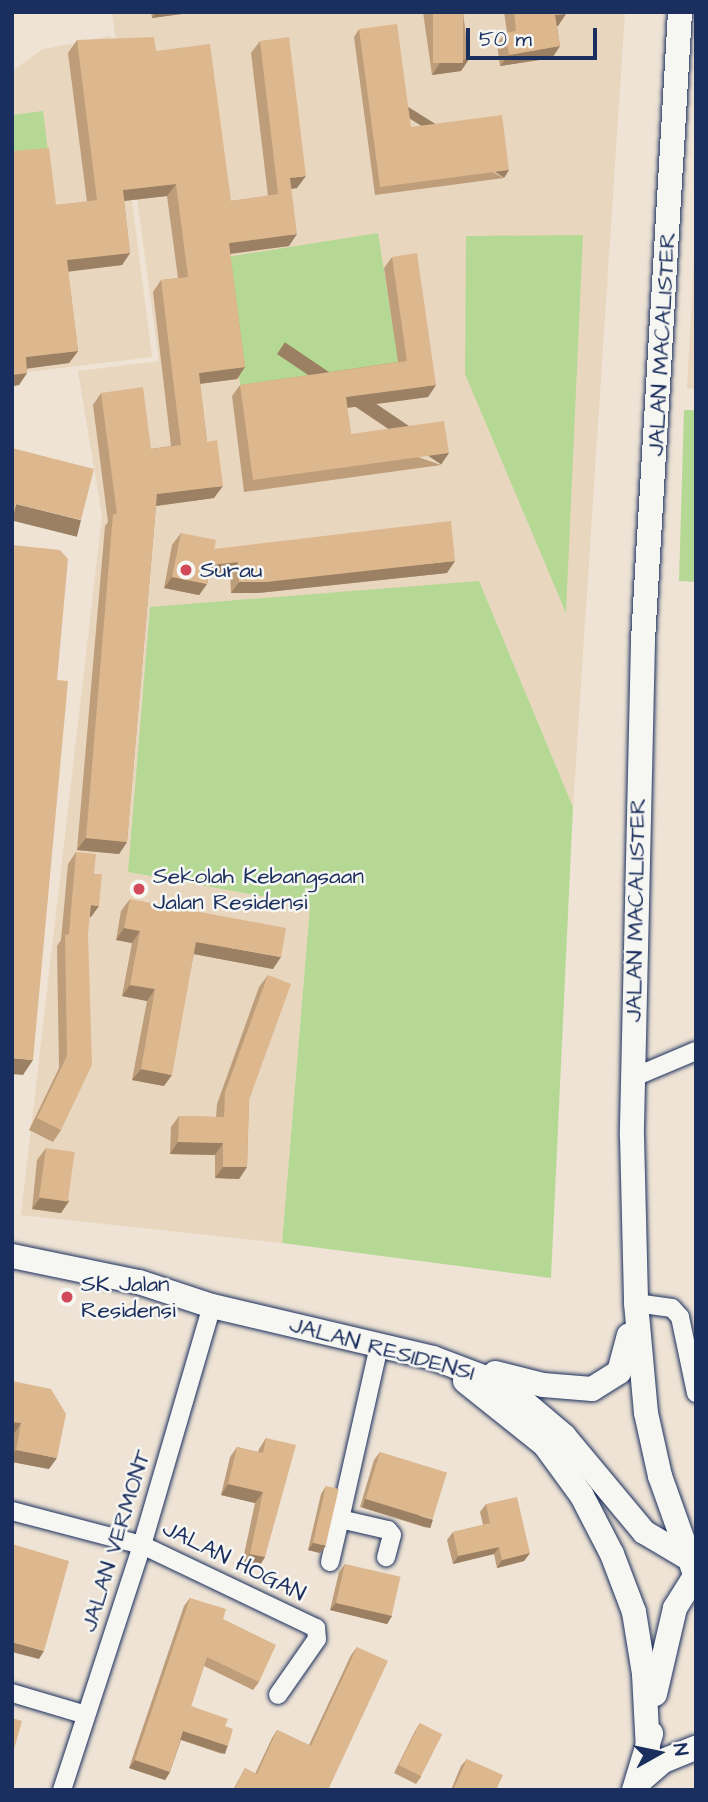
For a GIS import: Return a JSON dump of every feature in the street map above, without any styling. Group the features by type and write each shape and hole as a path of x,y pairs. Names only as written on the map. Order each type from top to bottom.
{"main road":[{"name":"JALAN MACALISTER","path":"680,12 643,641 632,1078 636,1303 646,1413 663,1485 694,1568"},
{"name":"JALAN RESIDENSI","path":"12,1256 139,1282 212,1306 433,1358 486,1378 537,1411 588,1462 644,1532 694,1568"},
{"path":"433,1358 543,1385 592,1389 619,1372 636,1303"},
{"path":"433,1358 530,1429 556,1460 592,1515 634,1612 644,1674 648,1750"},
{"path":"663,1485 696,1529"},
{"path":"636,1786 648,1750 665,1638 694,1568"},
{"path":"636,1786 663,1761 696,1748"}],"street":[{"path":"632,1078 696,1051"},
{"path":"636,1303 672,1308 680,1317 696,1393"},
{"name":"JALAN VERMONT","path":"62,1790 142,1545 212,1306"},
{"path":"330,1562 379,1346"},
{"name":"JALAN HOGAN","path":"12,1511 142,1545 316,1628 317,1639 278,1695"},
{"path":"340,1519 388,1530 392,1535 386,1556"},
{"path":"12,1693 86,1715"}],"shaded area":[{"path":"112,12 625,12 573,807 479,581 128,872 310,905 282,1243 21,1215 102,516 78,371 159,361"},
{"path":"111,36 152,357 12,374 12,71 43,49"},
{"path":"696,219 696,389 687,388"}],"green space":[{"path":"43,111 48,151 12,156 12,115"},
{"path":"378,233 400,373 242,398 220,258"},
{"path":"583,235 566,613 465,374 466,236"},
{"path":"684,410 696,410 696,582 679,581"},
{"path":"479,581 573,807 551,1278 282,1243 310,905 128,872 150,607"}],"building":[{"path":"433,12 463,12 463,63 433,63"},
{"path":"514,12 566,12 555,15 560,46 509,55 505,33 516,31"},
{"path":"397,24 411,127 502,115 509,170 380,187 359,29"},
{"path":"154,37 156,51 210,44 231,201 278,194 260,41 289,37 306,176 290,178 297,234 229,243 245,367 199,373 207,442 217,440 223,486 157,494 127,842 86,838 113,514 117,514 101,393 143,387 151,449 181,445 161,280 188,277 176,184 123,190 130,253 67,260 78,351 26,357 27,373 12,375 12,151 49,148 56,205 97,200 77,40"},
{"path":"417,253 436,385 346,397 351,434 444,421 449,453 253,480 240,385 407,361 392,257"},
{"path":"12,448 94,469 81,520 16,504 12,520"},
{"path":"451,521 455,561 266,582 239,582 238,562 211,565 207,584 172,577 181,533 216,540 214,549"},
{"path":"12,545 60,550 68,559 57,680 68,681 33,1060 12,1058"},
{"path":"76,852 96,854 94,874 102,874 99,906 91,905 88,934 92,1065 61,1130 37,1118 67,1056 65,935 69,934"},
{"path":"130,899 286,928 281,957 196,942 172,1075 141,1069 155,989 130,985 140,931 124,928"},
{"path":"268,975 291,984 249,1100 247,1167 223,1167 223,1143 178,1142 179,1116 224,1117 225,1092"},
{"path":"46,1148 75,1152 68,1202 39,1198"},
{"path":"12,1381 51,1389 66,1414 57,1458 16,1450 21,1423 12,1422"},
{"path":"266,1438 296,1445 265,1557 250,1554 263,1492 228,1484 237,1447 263,1453"},
{"path":"380,1452 447,1472 433,1519 366,1499"},
{"path":"326,1486 339,1489 326,1545 313,1543"},
{"path":"517,1497 530,1553 502,1560 499,1547 458,1556 453,1532 490,1523 486,1504"},
{"path":"12,1544 69,1561 44,1651 12,1642"},
{"path":"345,1564 401,1577 392,1616 336,1603"},
{"path":"190,1598 226,1609 223,1619 276,1645 259,1682 207,1657 191,1706 228,1719 225,1726 233,1729 228,1746 183,1731 170,1772 135,1760"},
{"path":"357,1647 388,1661 328,1790 234,1790 245,1768 257,1774 277,1730 311,1746"},
{"path":"12,1718 22,1721 12,1756"},
{"path":"420,1723 442,1734 421,1776 399,1765"},
{"path":"467,1759 503,1775 496,1790 453,1790"}],"place":[{"name":"Surau","path":"186,570"},
{"name":"Sekolah Kebangsaan Jalan Residensi","path":"139,889"},
{"name":"SK Jalan Residensi","path":"67,1297"}]}
